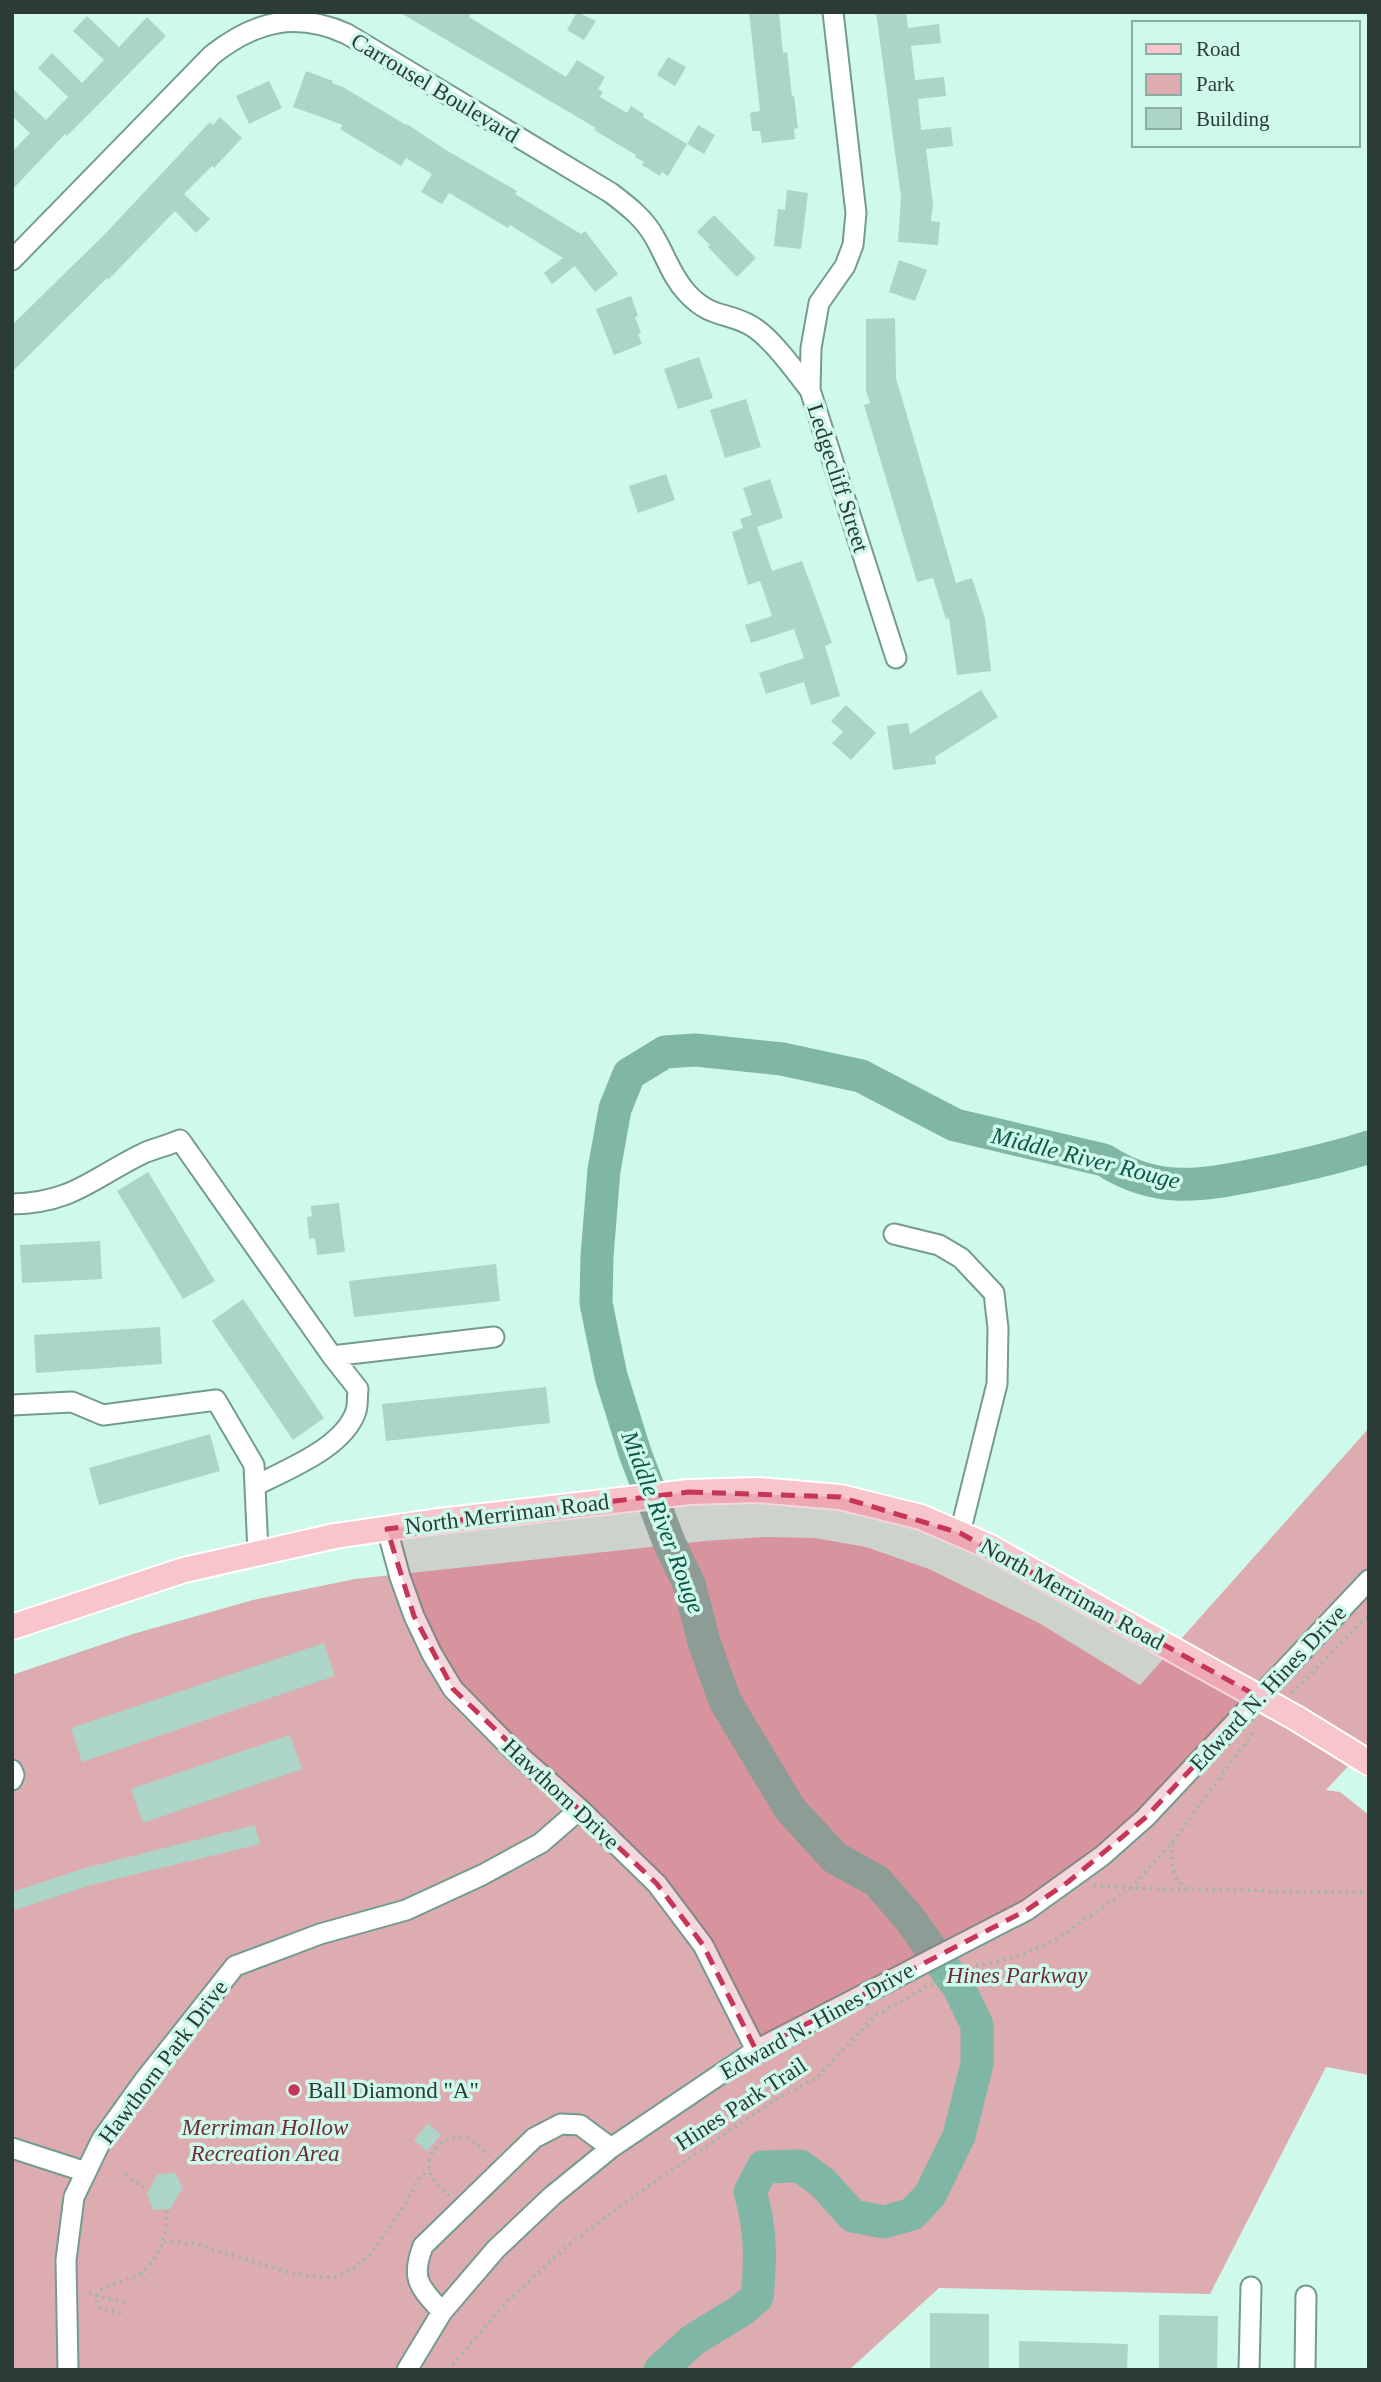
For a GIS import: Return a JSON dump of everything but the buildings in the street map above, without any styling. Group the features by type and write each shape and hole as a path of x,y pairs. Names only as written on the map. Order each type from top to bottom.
{"main road":[{"name":"North Merriman Road","path":"12,1627 184,1570 258,1552 387,1529 689,1492 758,1490 840,1497 921,1517 960,1533 1217,1674 1289,1710 1369,1763"}],"street":[{"name":"Ledgecliff Street","path":"832,12 856,213 856,233 845,266 819,303 811,348 810,390 896,657"},
{"name":"Carrousel Boulevard","path":"12,260 212,55 230,41 253,29 291,17 329,26 346,34 611,193 633,209 648,226 674,277 688,294 715,314 749,324 777,349 810,390"},
{"path":"12,1204 34,1203 67,1195 144,1153 180,1140 358,1389 356,1412 341,1435 326,1448 255,1486"},
{"path":"894,1234 939,1245 961,1258 994,1293 998,1328 998,1384 960,1533"},
{"path":"332,1356 494,1337"},
{"path":"12,1405 72,1402 103,1415 216,1400 254,1465 258,1552"},
{"name":"Hawthorn Drive","path":"387,1529 414,1616 453,1689 511,1748 580,1809 657,1884 695,1935 730,1995 756,2050"},
{"name":"Edward N. Hines Drive","path":"407,2370 442,2312 496,2249 552,2196 611,2148 756,2050 1027,1910 1068,1882 1145,1818 1369,1580"},
{"path":"12,1770 12,1780"},
{"name":"Hawthorn Park Drive","path":"68,2370 66,2260 74,2197 102,2139 143,2082 235,1966 320,1934 406,1910 482,1875 541,1843 580,1809"},
{"path":"442,2312 418,2284 416,2264 423,2246 534,2138 561,2124 580,2125 611,2148"},
{"path":"12,2148 86,2172"},
{"path":"1249,2370 1251,2287"},
{"path":"1305,2370 1306,2296"}],"path":[{"path":"1289,1710 1369,1614"},
{"name":"Hines Park Trail","path":"448,2370 506,2303 566,2247 779,2097 815,2079 876,2015 957,1970 1013,1958 1055,1940 1131,1888 1173,1841 1254,1731"},
{"path":"1173,1841 1173,1872 1180,1884 1190,1890"},
{"path":"1068,1882 1131,1888 1369,1893"},
{"path":"450,2197 434,2180 429,2170 430,2158 437,2145 447,2137 465,2137 488,2156"},
{"path":"164,2241 197,2244 283,2271 312,2277 334,2277 352,2270 372,2253 404,2206 420,2176 429,2170"},
{"path":"125,2175 149,2190"},
{"path":"121,2313 100,2308 96,2296 100,2290 141,2273 151,2262 164,2241 168,2223 167,2209"},
{"path":"141,2273 146,2283"},
{"path":"89,2293 124,2303"}],"highlighted area":[{"path":"689,1492 840,1497 960,1533 1259,1697 1145,1818 1068,1882 1027,1910 756,2050 703,1945 657,1884 453,1689 414,1616 387,1529"}],"green space":[{"name":"Hines Parkway","path":"1369,1428 1369,1744 1326,1790 1340,1792 1369,1815 1369,2075 1326,2067 1210,2294 939,2288 849,2370 12,2370 12,1675 133,1634 253,1600 355,1579 705,1541 765,1537 815,1538 866,1547 929,1569 1039,1623 1140,1685"}],"waterway":[{"name":"Middle River Rouge","path":"660,2370 693,2340 742,2310 757,2297 759,2244 750,2192 763,2167 800,2166 822,2182 853,2216 884,2222 912,2214 930,2195 959,2136 977,2064 977,2025 959,1988 909,1918 877,1881 835,1858 790,1809 725,1701 704,1642 689,1584 669,1542 635,1453 611,1376 596,1303 604,1170 615,1109 629,1074 665,1052 696,1050 782,1059 861,1076 955,1125 1104,1160 1125,1172 1165,1183 1226,1180 1308,1164 1369,1147"}],"place":[{"name":"Ball Diamond \"A\"","path":"294,2090"}],"park label":[{"name":"Merriman Hollow Recreation Area","path":"265,2140"}]}
